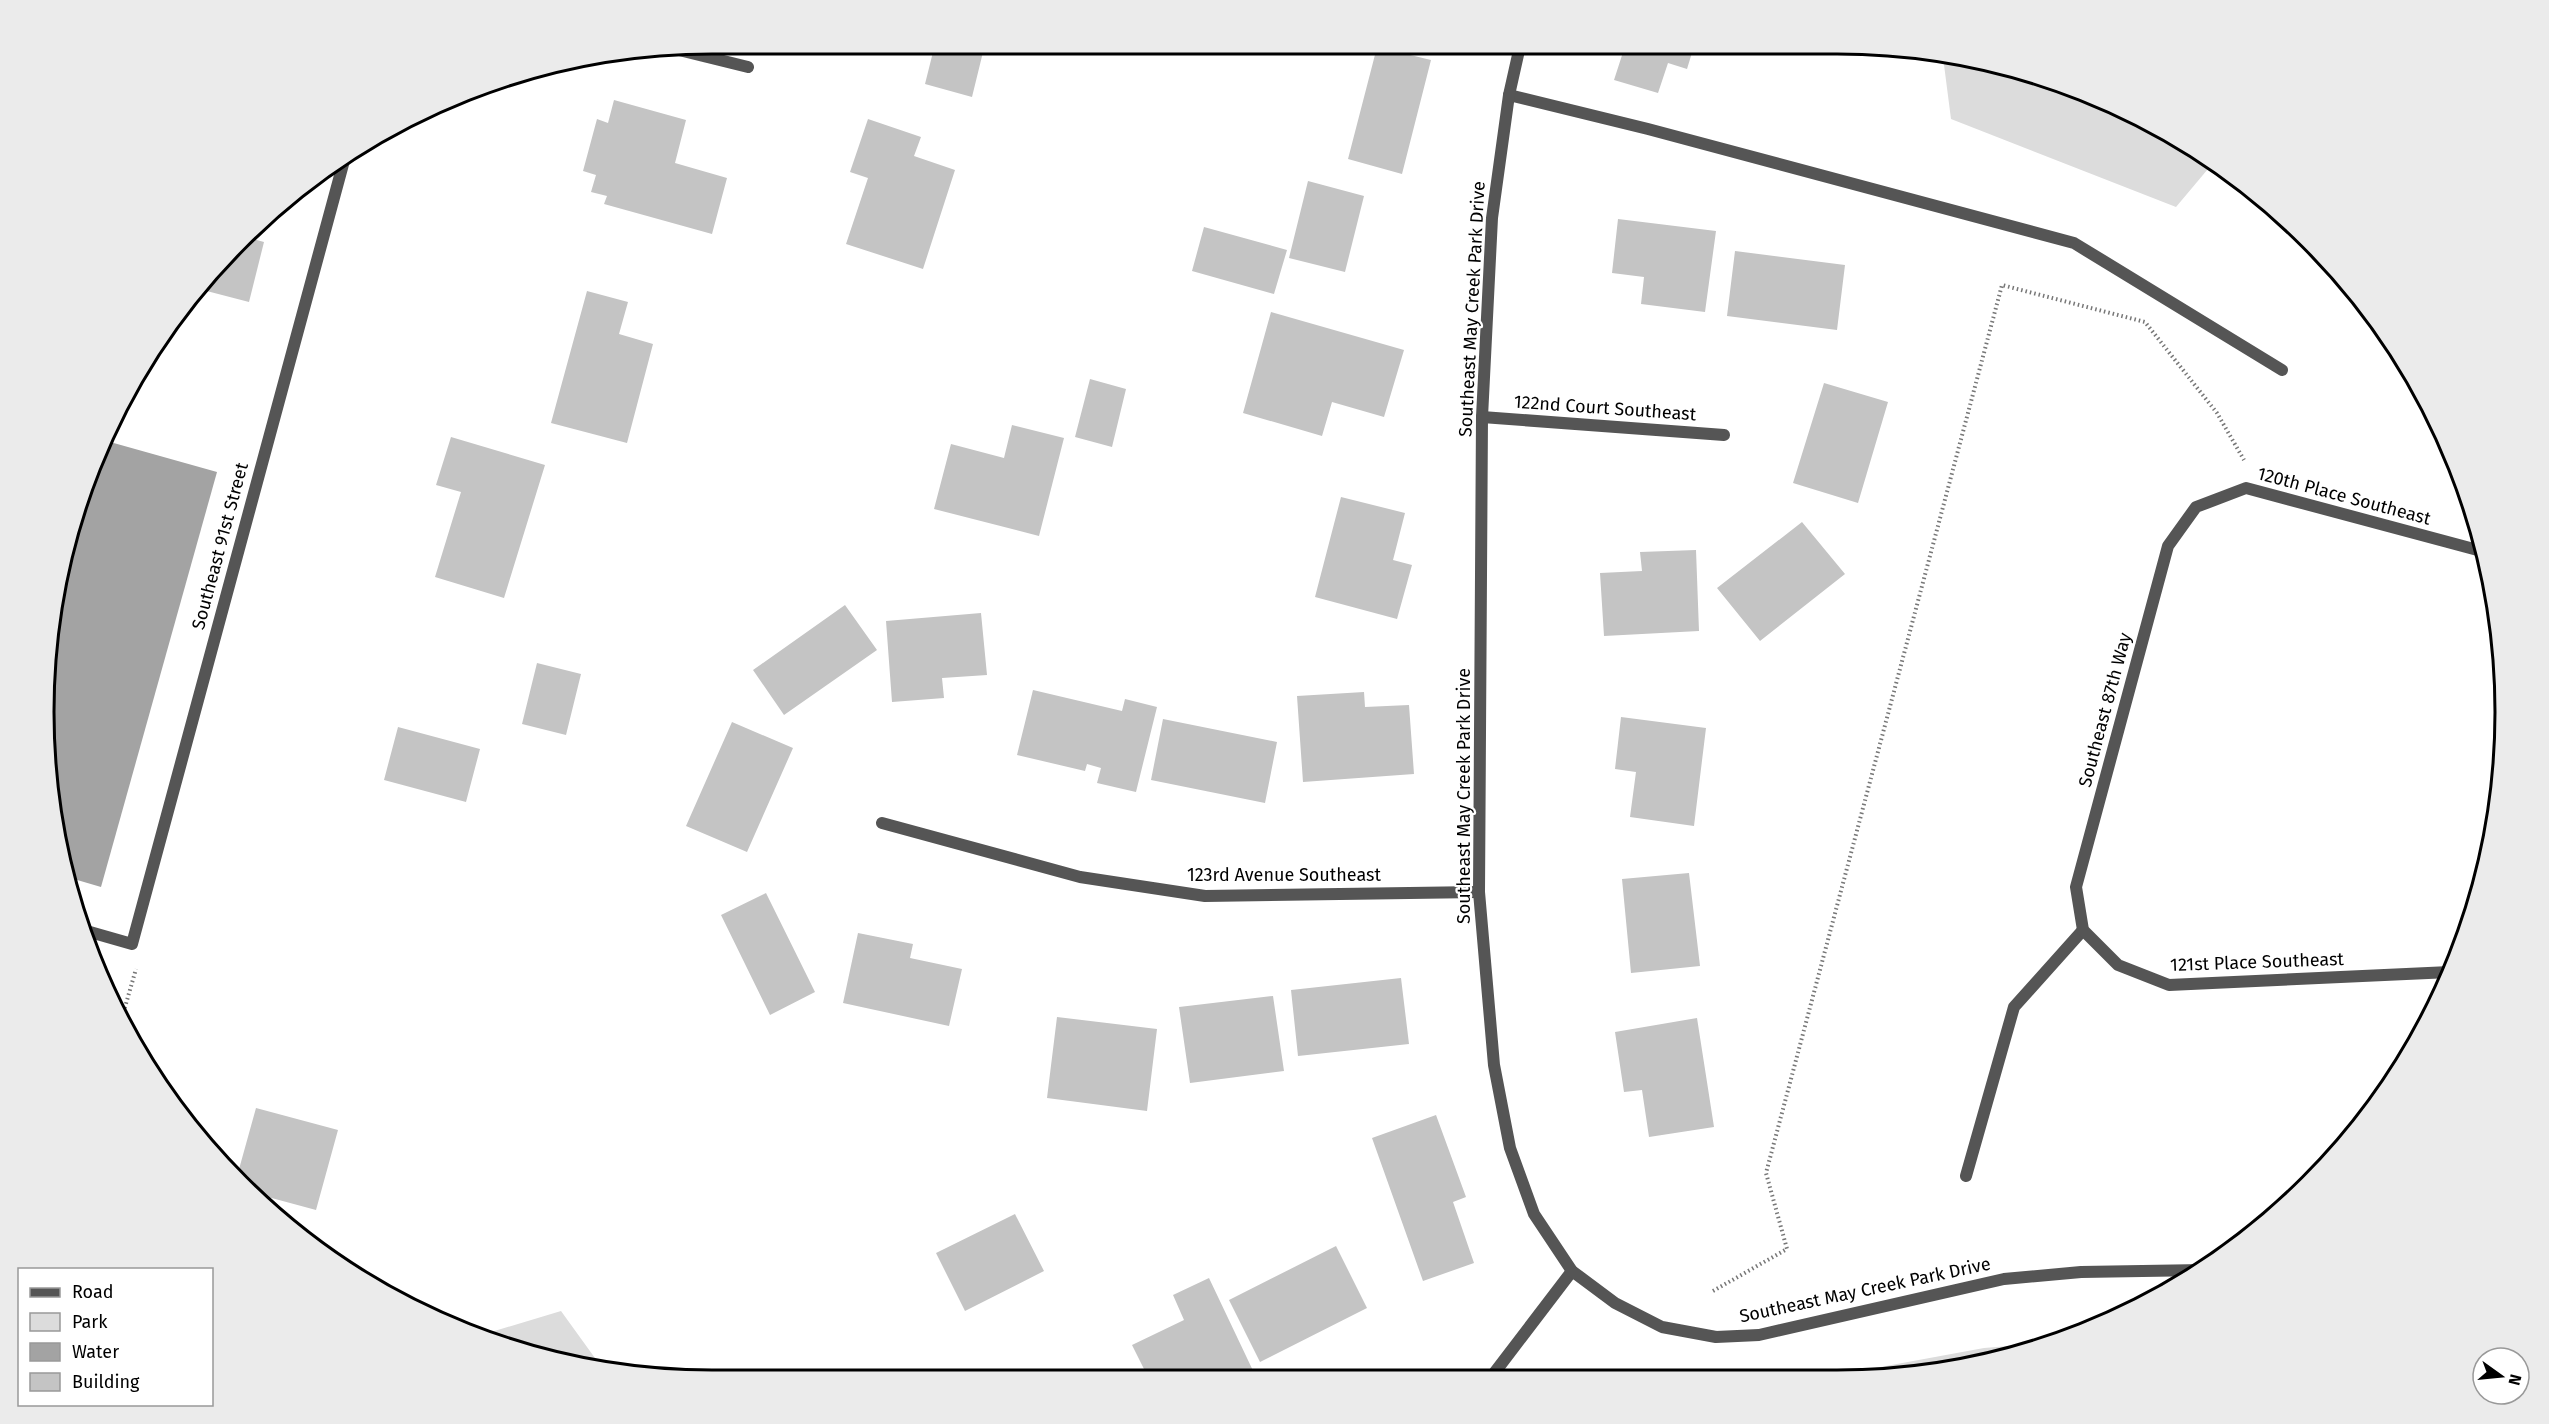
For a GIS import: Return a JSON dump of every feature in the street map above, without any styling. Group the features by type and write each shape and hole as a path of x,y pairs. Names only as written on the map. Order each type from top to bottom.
{"street":[{"path":"696,54 748,68"},
{"name":"Southeast May Creek Park Drive","path":"1518,54 1509,95 1492,218 1482,417 1479,892 1494,1065 1510,1148 1534,1214 1572,1271 1615,1304 1662,1328 1716,1337 1759,1335 2004,1279 2081,1272 2185,1270"},
{"path":"1509,95 1660,132 2074,243 2282,370"},
{"name":"Southeast 91st Street","path":"92,933 132,944 342,168"},
{"name":"122nd Court Southeast","path":"1482,417 1724,435"},
{"name":"120th Place Southeast","path":"2196,507 2246,488 2475,549"},
{"name":"Southeast 87th Way","path":"2083,930 2076,887 2082,864 2168,546 2196,507"},
{"name":"123rd Avenue Southeast","path":"882,823 1080,877 1205,896 1479,892"},
{"path":"1966,1176 2014,1007 2083,930"},
{"name":"121st Place Southeast","path":"2083,930 2118,965 2169,985 2441,972"},
{"path":"1497,1370 1572,1271"}],"path":[{"path":"1713,1291 1787,1249 1766,1173 2002,285 2145,322 2217,413 2262,492"},
{"path":"125,1008 136,968"}],"green space":[{"path":"1944,63 2007,76 2089,104 2166,142 2208,169 2176,207 1951,119"},
{"path":"561,1311 596,1359 542,1348 492,1332"},
{"path":"2015,1345 1923,1364 1868,1369 1984,1348"}],"water":[{"path":"112,443 217,472 101,887 75,879 67,840 55,755 55,669 60,626 76,542 89,500"}],"building":[{"path":"932,54 983,54 972,97 925,84"},
{"path":"1375,54 1406,54 1431,60 1402,174 1348,159"},
{"path":"1622,54 1692,54 1687,69 1668,63 1658,93 1614,80"},
{"path":"614,100 686,120 675,163 727,178 712,234 604,204 607,196 591,192 596,175 583,171 597,119 608,123"},
{"path":"868,119 921,137 914,156 955,170 923,269 846,244 868,178 850,172"},
{"path":"1308,181 1364,196 1345,272 1289,258"},
{"path":"1618,219 1716,231 1705,312 1641,304 1644,277 1612,273"},
{"path":"1204,227 1287,250 1274,294 1192,271"},
{"path":"255,239 264,242 249,302 206,291"},
{"path":"1735,251 1845,265 1837,330 1727,316"},
{"path":"587,291 628,302 619,334 653,344 627,443 551,423"},
{"path":"1271,312 1404,350 1384,417 1332,402 1322,436 1243,413"},
{"path":"1090,379 1126,389 1112,447 1075,437"},
{"path":"1824,383 1888,402 1858,503 1793,483"},
{"path":"1012,425 1064,438 1039,536 934,509 951,444 1004,458"},
{"path":"451,437 545,465 504,598 435,577 461,492 436,485"},
{"path":"1341,497 1405,513 1393,560 1412,565 1397,619 1315,597"},
{"path":"1802,522 1845,574 1760,641 1717,588"},
{"path":"1696,550 1699,631 1604,636 1600,573 1642,571 1640,552"},
{"path":"845,605 877,650 784,715 753,670"},
{"path":"981,613 987,675 942,678 944,698 892,702 886,621"},
{"path":"537,663 581,674 566,735 522,724"},
{"path":"1033,690 1122,711 1125,699 1157,707 1136,792 1097,783 1101,768 1087,764 1085,771 1017,755"},
{"path":"1364,692 1365,707 1409,705 1414,774 1303,782 1297,696"},
{"path":"1621,717 1706,728 1694,826 1630,817 1636,772 1615,769"},
{"path":"1163,719 1277,742 1265,803 1151,780"},
{"path":"732,722 793,748 747,852 686,826"},
{"path":"398,727 480,749 466,802 384,780"},
{"path":"1689,873 1700,966 1631,973 1622,879"},
{"path":"766,893 815,992 770,1015 721,915"},
{"path":"858,933 913,944 910,958 962,969 949,1026 843,1003"},
{"path":"1401,978 1409,1044 1298,1056 1291,990"},
{"path":"1273,996 1284,1071 1190,1083 1179,1007"},
{"path":"1057,1017 1157,1029 1147,1111 1047,1098"},
{"path":"1697,1018 1714,1127 1649,1137 1642,1090 1624,1092 1615,1032"},
{"path":"256,1108 338,1130 316,1210 268,1197 239,1169"},
{"path":"1436,1115 1466,1197 1453,1202 1474,1263 1423,1281 1372,1138"},
{"path":"1015,1214 1044,1271 965,1311 936,1253"},
{"path":"1336,1246 1367,1308 1260,1362 1229,1300"},
{"path":"1209,1278 1253,1370 1144,1370 1132,1345 1184,1320 1173,1295"}]}
